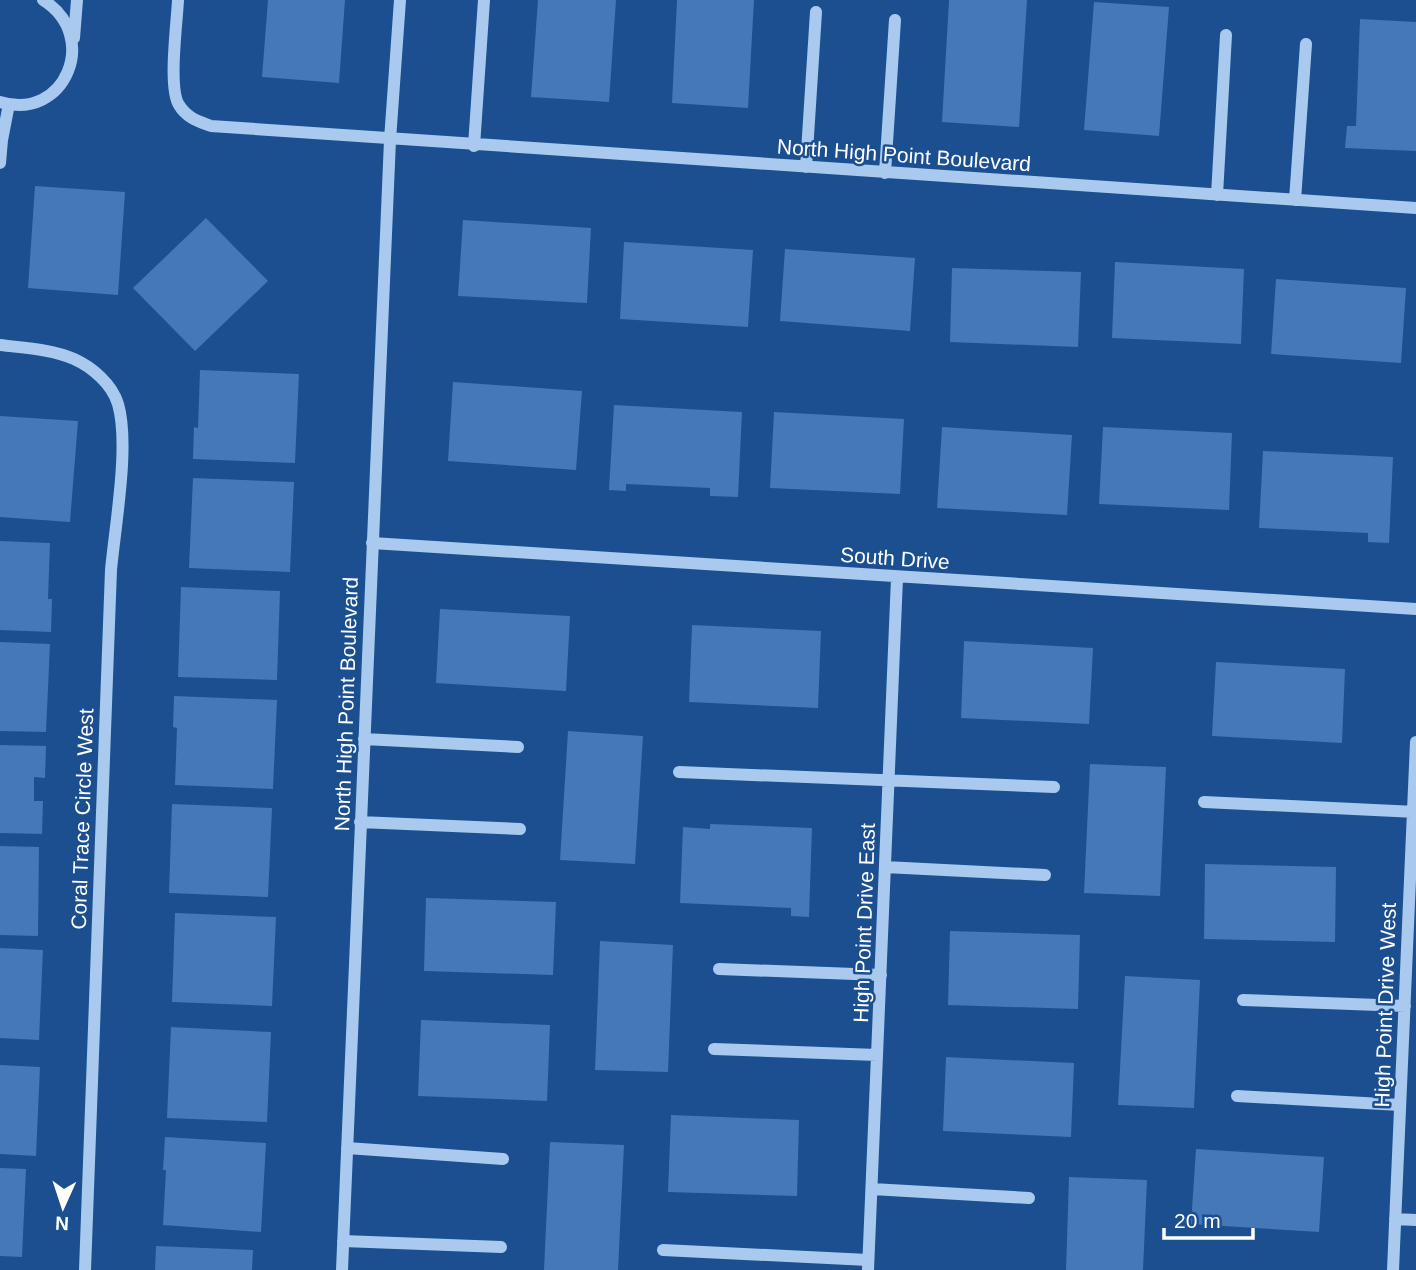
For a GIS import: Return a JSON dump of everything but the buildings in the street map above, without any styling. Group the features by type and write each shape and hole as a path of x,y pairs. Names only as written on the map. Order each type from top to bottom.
{"street":[{"path":"43,0 54,7 64,19 71,33 73,49"},
{"path":"0,163 5,103 25,104 40,100 54,91 68,72 78,0"},
{"name":"North High Point Boulevard","path":"178,0 173,84 177,104 192,119 211,126 1416,208"},
{"path":"390,140 400,0"},
{"path":"474,146 484,0"},
{"path":"806,167 816,12"},
{"path":"885,173 895,20"},
{"path":"1217,195 1226,35"},
{"path":"1294,200 1306,44"},
{"name":"North High Point Boulevard","path":"342,1270 390,140"},
{"name":"Coral Trace Circle West","path":"0,345 40,350 74,359 100,374 118,402 121,465 111,570 85,1270"},
{"name":"South Drive","path":"372,543 1416,609"},
{"name":"High Point Drive East","path":"868,1265 897,578"},
{"path":"364,739 518,747"},
{"name":"High Point Drive West","path":"1393,1270 1412,905 1416,742"},
{"path":"679,772 1054,787"},
{"path":"1204,802 1414,812"},
{"path":"360,822 520,829"},
{"path":"885,867 1045,875"},
{"path":"719,969 881,975"},
{"path":"1243,1000 1405,1006"},
{"path":"714,1049 877,1055"},
{"path":"1237,1096 1400,1105"},
{"path":"347,1148 503,1159"},
{"path":"872,1189 1029,1198"},
{"path":"1395,1219 1416,1220"},
{"path":"343,1241 501,1247"},
{"path":"663,1250 868,1265"}]}
